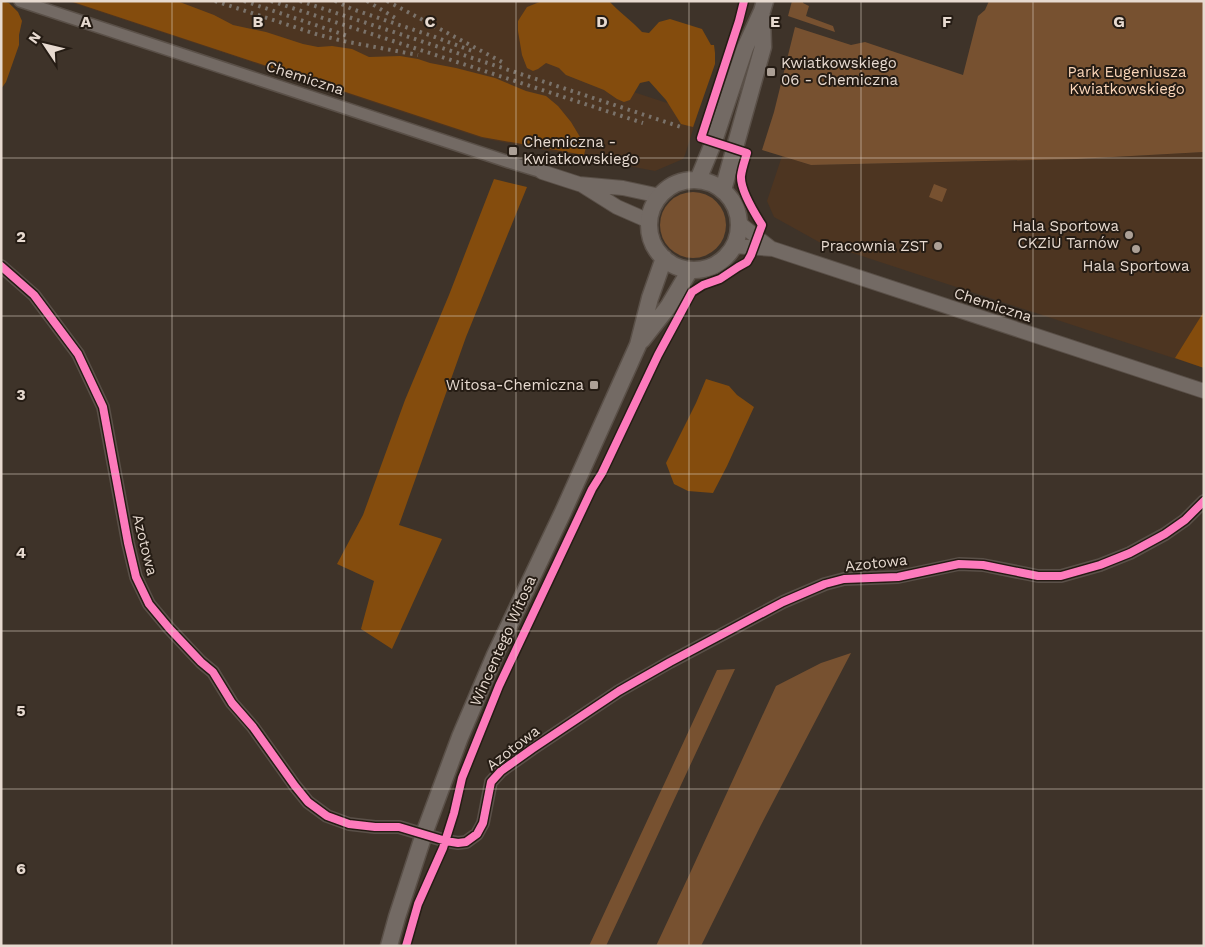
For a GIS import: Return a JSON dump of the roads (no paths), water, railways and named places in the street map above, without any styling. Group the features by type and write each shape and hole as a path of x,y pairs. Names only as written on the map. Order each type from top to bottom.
{"main road":[{"path":"698,180 714,141 745,48 763,6"},
{"path":"723,190 763,47 763,6"},
{"path":"698,180 707,182 723,190 735,205 739,223 738,235 728,255 711,267 701,270 680,268 664,258 658,252 651,238 650,221 653,208 660,196 677,184 687,181 698,180"},
{"name":"Wincentego Witosa","path":"389,946 424,834 460,737 495,655 563,512 638,345 650,298 664,258"},
{"name":"Wincentego Witosa","path":"638,345 668,307 690,270"}],"street":[{"name":"Chemiczna","path":"20,1 579,184 623,188 660,196"},
{"name":"Chemiczna","path":"579,184 616,207 650,221"},
{"name":"Chemiczna","path":"739,223 772,249"},
{"name":"Chemiczna","path":"734,246 772,249 1204,391"},
{"name":"Azotowa","path":"1,266 34,295 78,354 103,407 128,543 136,577 149,604 169,628 213,672 232,703 253,727 308,802 327,816 349,824 400,827 446,841 466,842 478,834 483,823 491,782 501,771 619,691 783,602 825,584 844,580 898,577 959,564 983,565 1038,576 1061,576 1100,565 1130,553 1165,534 1185,520 1204,501"}],"railway":[{"path":"215,1 316,34 418,55"},
{"path":"244,1 348,36"},
{"path":"271,1 643,123"},
{"path":"300,1 684,128"},
{"path":"335,1 352,9 475,52"},
{"path":"367,1 397,19"},
{"path":"387,1 504,63"}],"place":[{"name":"Kwiatkowskiego 06 - Chemiczna","path":"771,72"},
{"name":"Chemiczna - Kwiatkowskiego","path":"513,151"},
{"name":"Hala Sportowa CKZiU Tarnów","path":"1129,235"},
{"name":"Pracownia ZST","path":"938,246"},
{"name":"Hala Sportowa","path":"1136,249"},
{"name":"Witosa-Chemiczna","path":"594,385"}],"park label":[{"name":"Park Eugeniusza Kwiatkowskiego","path":"1127,80"}]}
